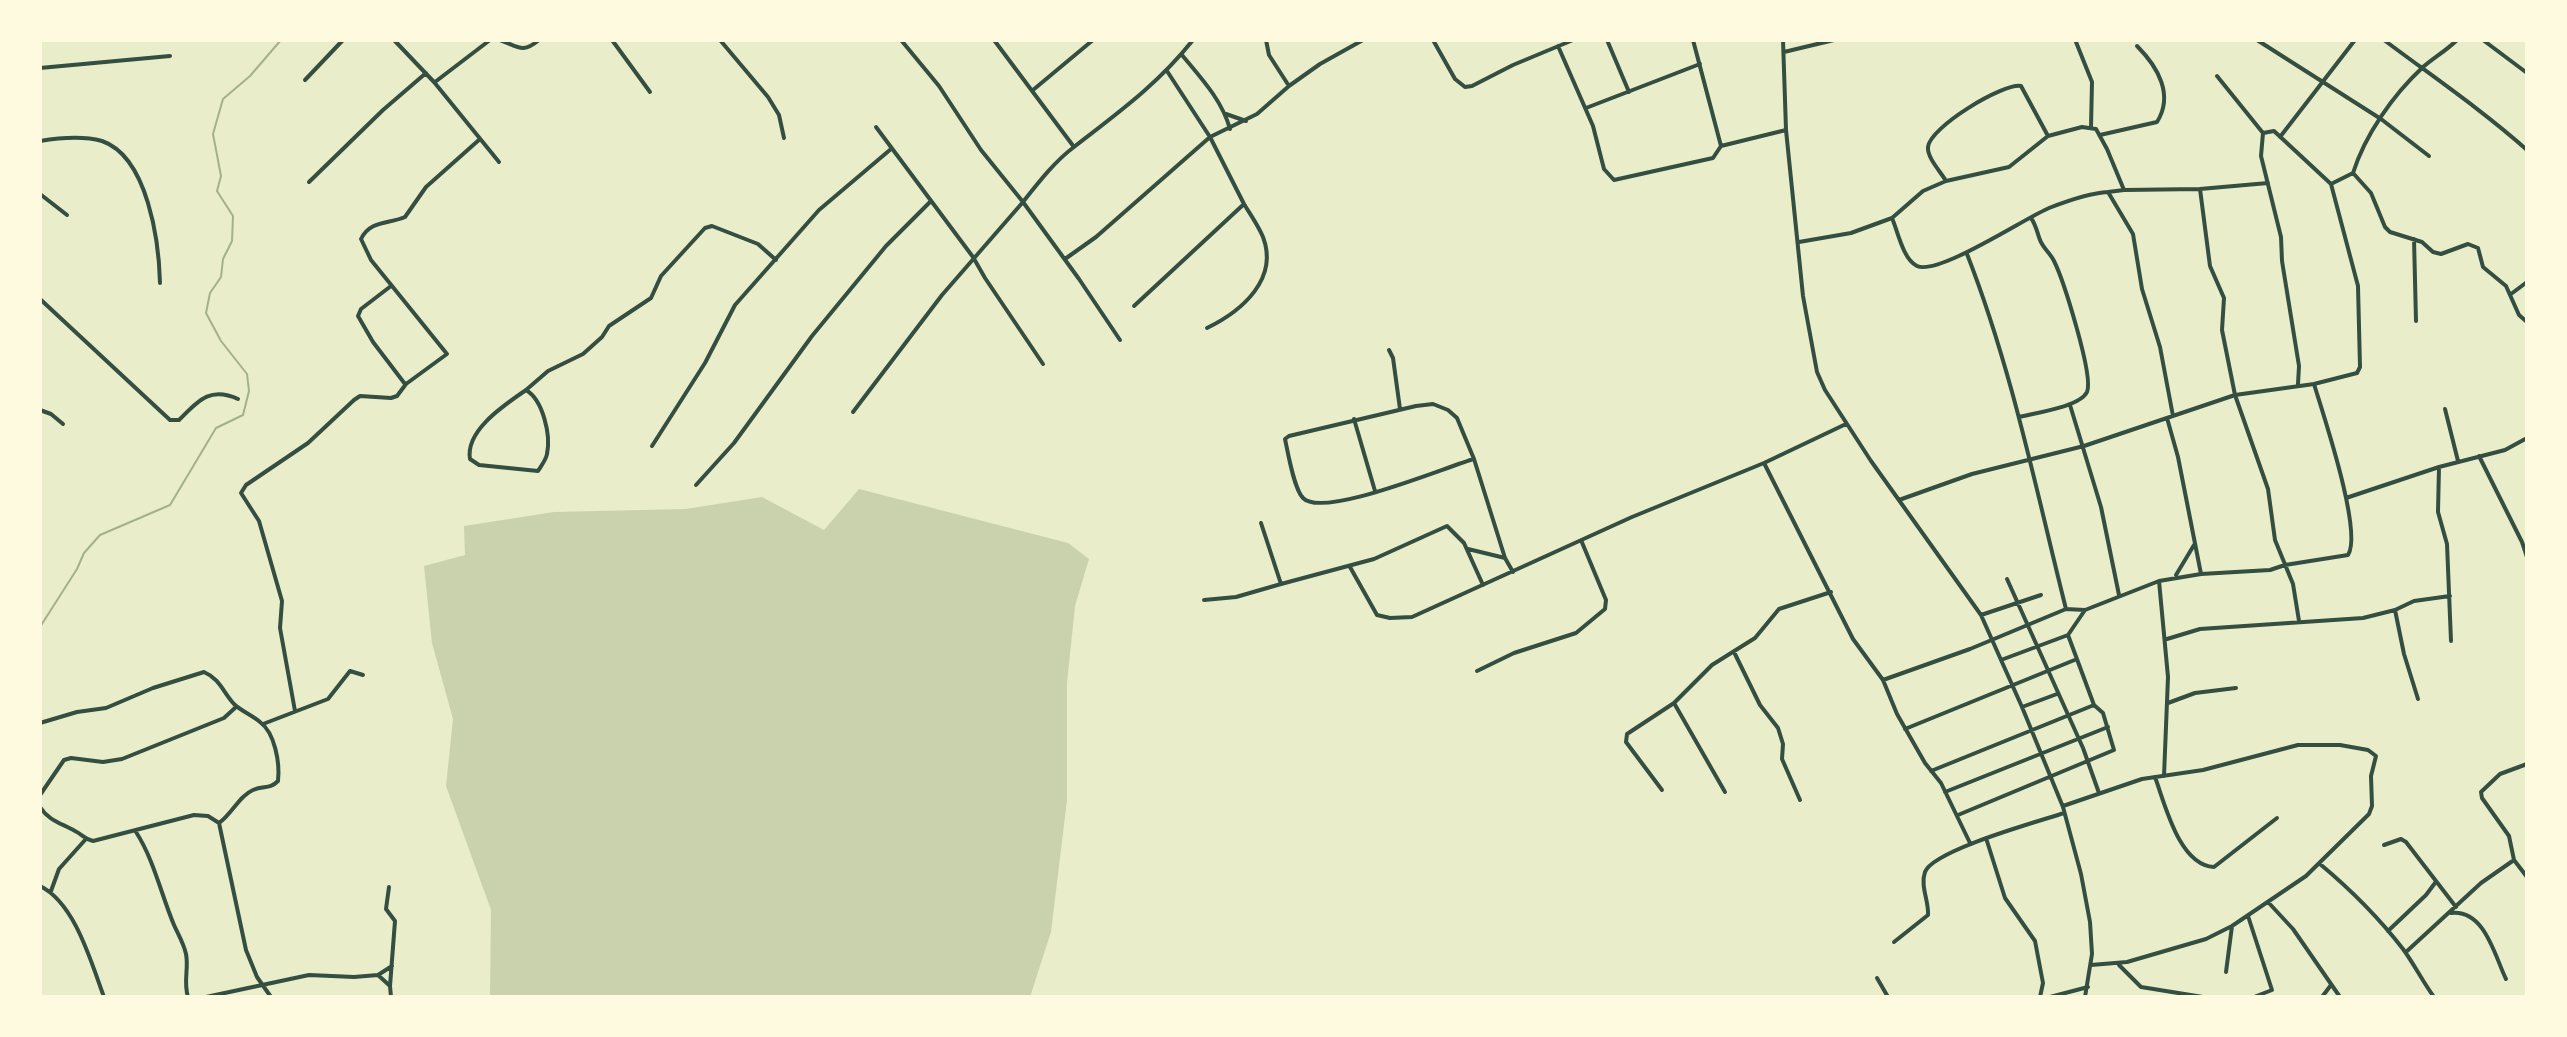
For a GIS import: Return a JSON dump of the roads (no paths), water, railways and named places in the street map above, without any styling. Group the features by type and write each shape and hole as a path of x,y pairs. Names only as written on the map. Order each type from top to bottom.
{"street":[{"path":"305,80 343,40"},
{"path":"394,40 434,82 499,162"},
{"path":"434,82 490,40"},
{"path":"500,40 527,49 539,40"},
{"path":"612,40 650,92"},
{"path":"720,40 768,97 779,115 784,138"},
{"path":"901,40 939,86 981,150 1065,259 1120,340"},
{"path":"994,40 1074,147"},
{"path":"1033,90 1093,40"},
{"path":"853,412 973,257 1023,202 1074,147 1130,106 1167,71 1193,40"},
{"path":"1266,40 1269,55 1289,86"},
{"path":"1065,259 1096,237 1210,137 1247,121 1320,64 1363,40"},
{"path":"1433,40 1455,79 1465,87 1573,40"},
{"path":"1607,40 1629,92"},
{"path":"1693,40 1721,146"},
{"path":"1783,40 1786,130 1803,296 1812,352 1825,390 1846,424 1981,615 2042,754 2063,810 2088,910 2091,965 2085,997"},
{"path":"1784,52 1834,40"},
{"path":"2257,40 2381,119 2429,156"},
{"path":"2280,137 2355,40"},
{"path":"2384,40 2527,150"},
{"path":"2331,184 2353,173 2361,147 2381,119 2423,67 2457,40"},
{"path":"2483,40 2527,73"},
{"path":"2076,42 2092,82 2091,127"},
{"path":"1558,46 1586,109 1604,169 1614,180 1713,158 1721,146 1786,130"},
{"path":"2100,135 2157,122 2165,109 2155,63 2137,46"},
{"path":"1182,55 1226,114 1230,129"},
{"path":"40,68 170,56"},
{"path":"1586,109 1700,64"},
{"path":"1167,71 1210,137 1263,238 1267,268 1253,293 1235,311 1207,328"},
{"path":"309,182 426,73"},
{"path":"2217,76 2263,133 2261,156 2281,237 2299,366 2298,384"},
{"path":"1946,181 1929,155 1931,140 1951,121 1999,89 2013,84 2021,86 2048,136"},
{"path":"1226,114 1247,121"},
{"path":"876,127 973,257 1043,364"},
{"path":"1799,242 1851,233 1892,218 1923,191 1946,181 2009,167 2048,136 2082,127 2091,127 2100,135 2124,190"},
{"path":"1899,500 1972,474 2084,446 2235,395 2314,384 2354,375 2359,371 2358,286 2331,184 2274,131 2263,133"},
{"path":"40,141 88,139 103,142 120,153 145,190 159,249 160,283"},
{"path":"295,711 280,628 282,601 259,521 241,493 246,485 308,443 354,400 360,396 397,396 406,384 445,356 447,352 391,286 362,245 364,233 375,224 405,217 426,187 480,139"},
{"path":"652,446 705,363 735,305 819,210 891,149"},
{"path":"2353,173 2371,193 2385,227 2396,234 2414,239 2441,254 2459,246 2475,246 2480,252 2485,271 2506,286 2519,315 2527,322"},
{"path":"1892,218 1909,260 1918,267 1926,268 1967,254 1977,245 2047,208 2098,192 2268,183"},
{"path":"2200,189 2210,266 2224,298 2222,330 2235,395 2268,489 2275,540 2293,584 2299,621"},
{"path":"2108,192 2133,234 2142,289 2160,347 2170,417 2201,574"},
{"path":"40,194 67,215"},
{"path":"696,485 734,443 819,328 886,246 931,201"},
{"path":"1134,306 1244,204"},
{"path":"2019,417 2070,405 2087,391 2088,379 2062,280 2031,218"},
{"path":"526,390 532,393 538,404 548,434 547,456 538,471 479,465 470,459 469,451 478,432 499,410 558,364 573,361 583,354 609,326 651,298 661,276 705,228 712,226 758,244 776,260"},
{"path":"2414,239 2416,321"},
{"path":"1967,254 1989,310 2019,417 2066,609"},
{"path":"2511,294 2527,282"},
{"path":"391,286 361,309 358,316 373,342 406,384"},
{"path":"40,299 170,420 179,420 201,399 214,394 225,393 238,399"},
{"path":"1389,350 1393,358 1400,409"},
{"path":"1883,680 2066,609 2085,610 2159,581 2201,574 2270,570 2351,553 2346,498 2314,384"},
{"path":"1474,459 1339,502 1317,504 1304,500 1299,492 1286,437 1428,404 1448,410 1457,418 1474,459 1505,558 1513,572"},
{"path":"2070,405 2111,549 2119,595"},
{"path":"2445,409 2458,461"},
{"path":"40,410 63,424"},
{"path":"1354,419 1375,491"},
{"path":"1350,567 1374,611 1382,618 1412,617 1846,424"},
{"path":"2346,498 2458,461 2505,450 2527,438"},
{"path":"2479,456 2527,557"},
{"path":"1764,463 1853,639 1883,680 1905,729 1945,792 1970,843"},
{"path":"2439,467 2439,521 2447,544 2451,641"},
{"path":"1261,523 1281,584"},
{"path":"1204,600 1236,597 1350,567 1395,551 1447,526 1459,535 1468,549 1483,585"},
{"path":"1477,671 1514,653 1576,633 1605,609 1606,600 1581,540"},
{"path":"2175,577 2188,559 2195,541"},
{"path":"1468,549 1505,558"},
{"path":"2007,579 2088,761 2099,793"},
{"path":"2159,581 2167,639 2168,703 2164,776"},
{"path":"1662,790 1626,738 1627,734 1674,703 1712,665 1755,638 1779,609 1831,592"},
{"path":"1981,615 2041,595"},
{"path":"2167,639 2200,629 2353,619 2395,610 2414,601 2450,596"},
{"path":"2001,660 2068,635 2085,610"},
{"path":"2395,610 2418,699"},
{"path":"1957,816 2114,750 2103,713 2094,705 2068,635"},
{"path":"1734,652 1760,705 1778,728 1783,744 1782,759 1800,800"},
{"path":"1905,729 2077,659"},
{"path":"263,724 328,699 350,671 363,675"},
{"path":"40,723 77,712 106,708 153,688 204,672 213,676 236,707 263,724 271,737 279,772 278,781 268,788 252,791 240,800 230,816 219,823"},
{"path":"2168,703 2195,693 2236,688"},
{"path":"2022,707 2057,694"},
{"path":"1674,703 1725,792"},
{"path":"1931,771 2094,705"},
{"path":"40,795 64,760 103,762 122,759 224,718 236,707"},
{"path":"1945,792 2108,727"},
{"path":"1894,942 1928,915 1924,884 1927,868 1970,843 2063,810 2099,793 2155,777 2203,770 2298,745 2328,743 2373,752 2376,756 2371,776 2371,811 2320,864 2248,916 2206,939 2118,964 2091,965"},
{"path":"2527,764 2500,774 2481,792 2509,836 2514,860 2527,877"},
{"path":"2155,777 2170,820 2184,847 2206,866 2214,867 2277,818"},
{"path":"40,807 58,824 76,831 85,840 93,841 194,815 208,816 219,823 253,970 271,997"},
{"path":"136,832 186,951 184,980 188,997"},
{"path":"1986,838 2005,898 2035,941 2043,983 2040,997"},
{"path":"51,891 59,869 85,840"},
{"path":"2384,845 2404,840 2456,907"},
{"path":"2406,952 2481,883 2514,860"},
{"path":"2320,864 2349,888 2388,931 2406,952 2434,997"},
{"path":"2388,931 2435,883"},
{"path":"40,886 51,891 62,903 82,940 104,997"},
{"path":"389,887 386,909 395,921 391,997"},
{"path":"2268,902 2293,929 2340,997"},
{"path":"2451,913 2463,914 2487,934 2506,979"},
{"path":"2248,916 2272,990 2254,997"},
{"path":"2226,972 2232,926"},
{"path":"2118,964 2141,987 2203,997"},
{"path":"206,997 309,975 378,975 392,966"},
{"path":"378,975 390,986"},
{"path":"1877,978 1888,997"},
{"path":"2322,997 2331,985"},
{"path":"2050,997 2088,987"}],"waterway":[{"path":"40,627 84,553 100,535 170,505 216,428 243,415 249,391 247,374 221,341 206,313 210,293 221,277 223,259 232,241 233,216 217,191 221,176 213,134 223,99 250,76 281,40"}]}
